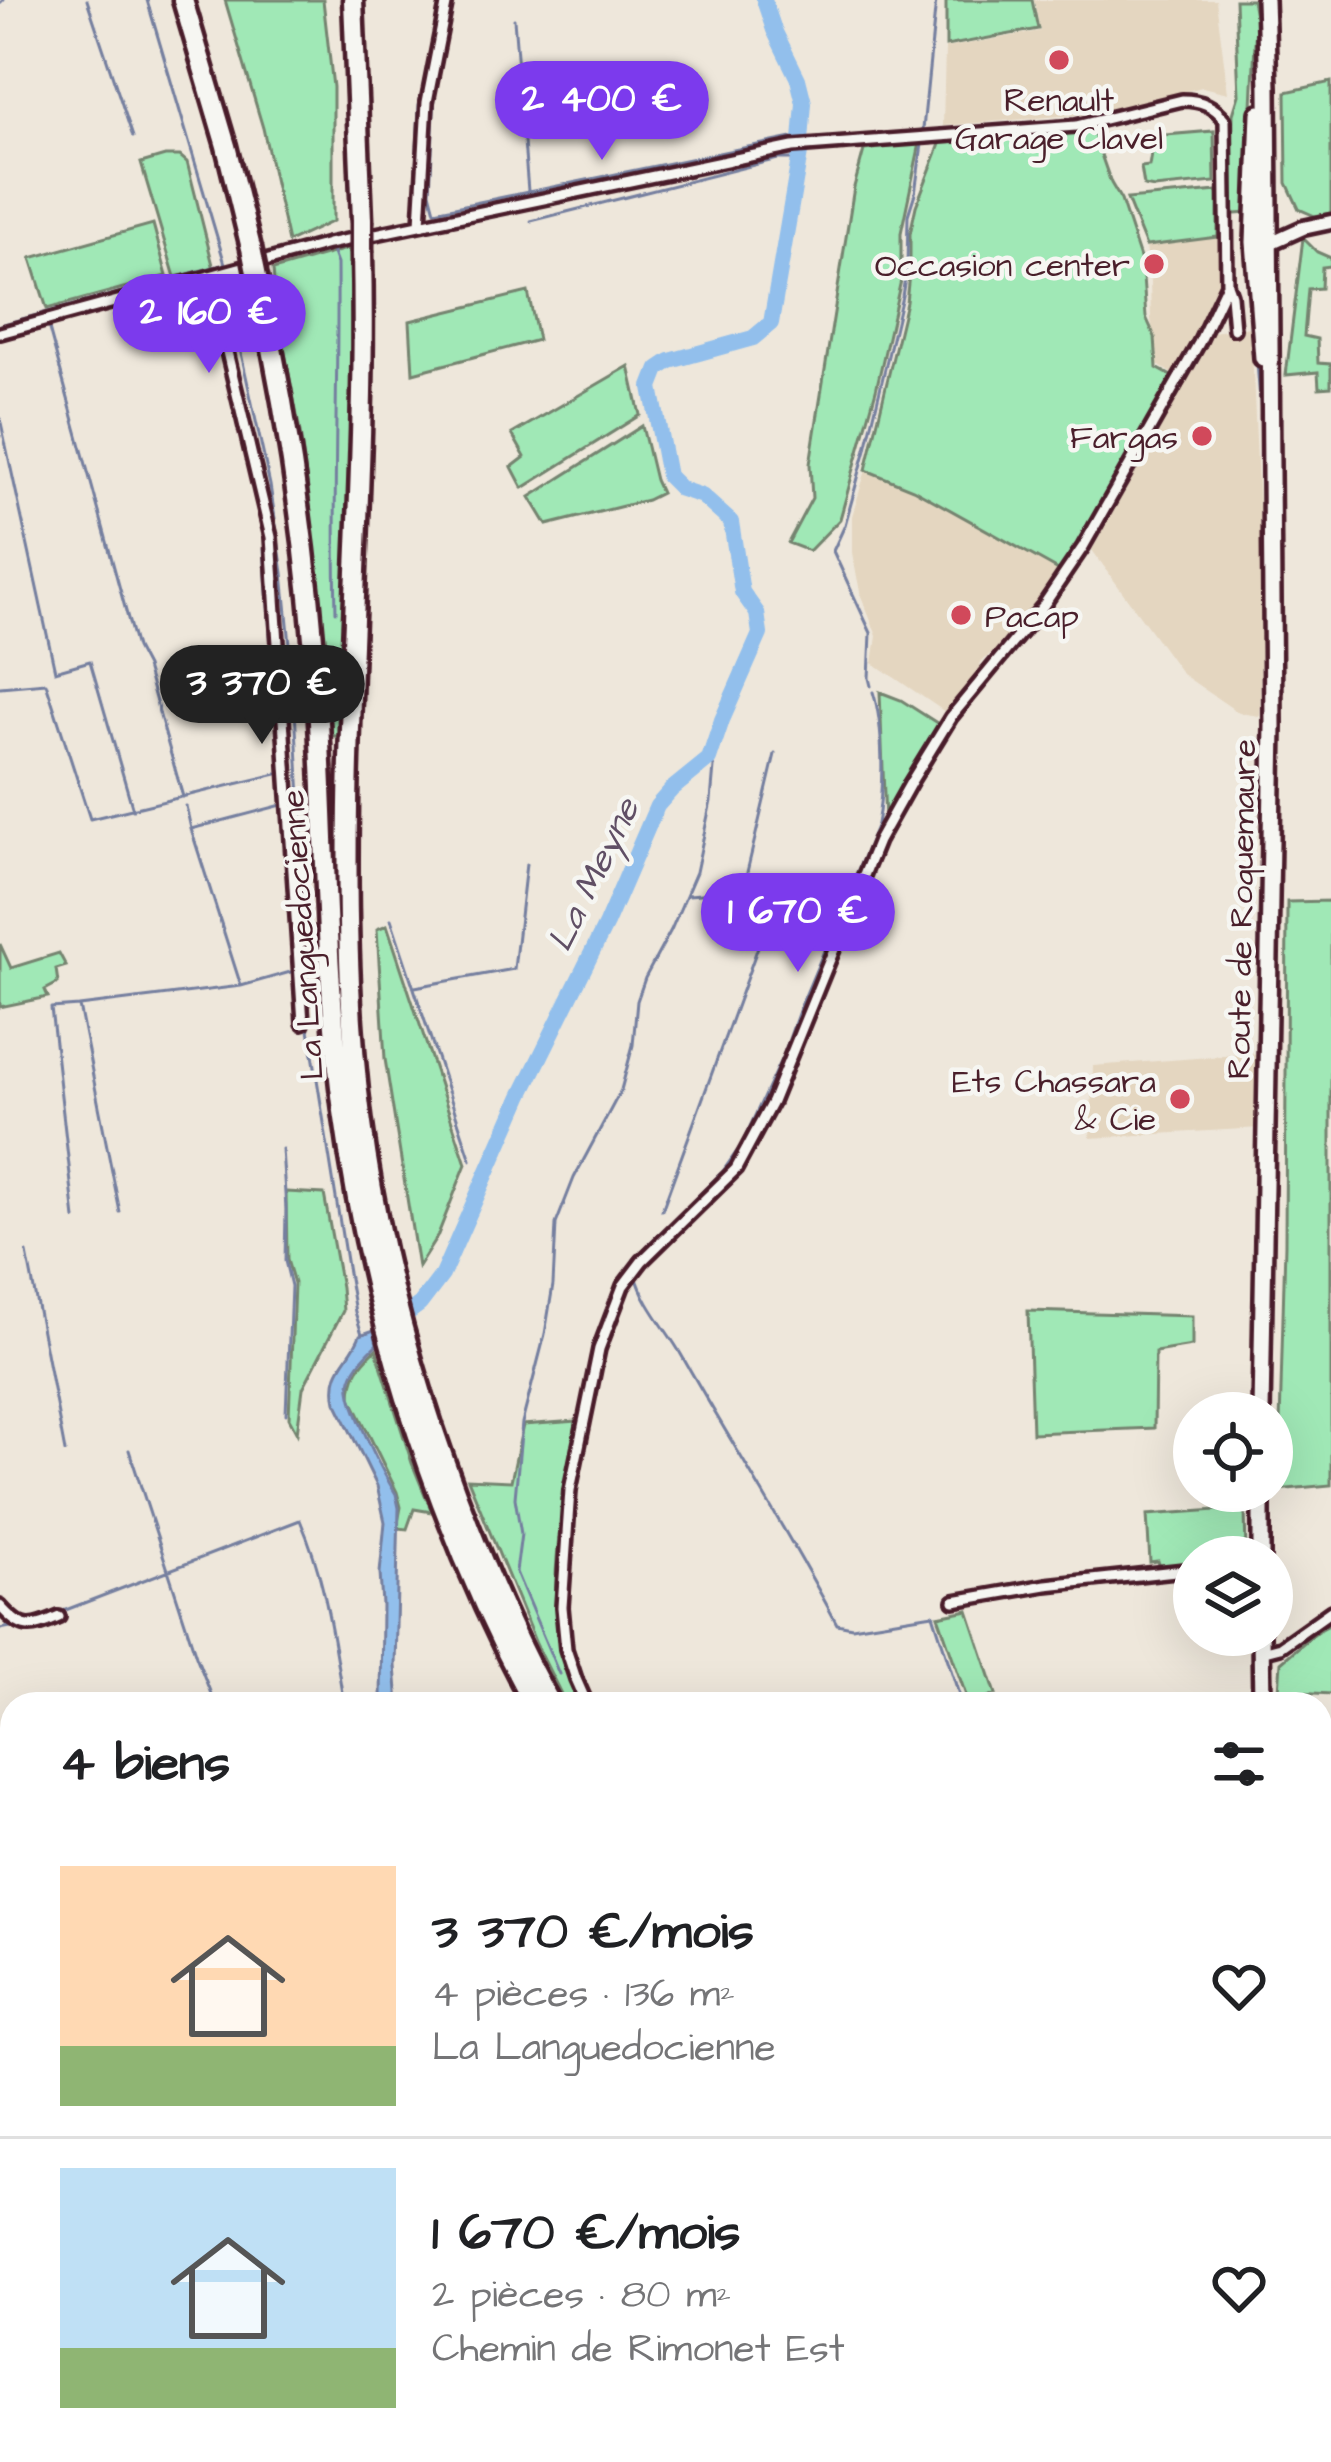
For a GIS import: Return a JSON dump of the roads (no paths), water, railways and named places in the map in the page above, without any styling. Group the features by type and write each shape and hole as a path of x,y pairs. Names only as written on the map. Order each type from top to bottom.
{"highway":[{"name":"La Languedocienne","path":"181,0 251,248 294,471 311,626 343,1107 367,1249 388,1304 449,1521 527,1692"},
{"name":"La Languedocienne","path":"352,0 362,220 362,419 350,757 350,963 359,1105 388,1304"},
{"name":"La Languedocienne","path":"397,1338 494,1586 545,1692"}],"main road":[{"name":"Route de Roquemaure","path":"1261,1392 1273,726 1262,234 1265,1"},
{"path":"1261,1656 1262,1692"}],"street":[{"path":"420,224 427,102 447,0"},
{"path":"0,333 328,244 793,147 1076,125 1164,102 1195,100 1218,110 1225,120 1227,284 1234,329"},
{"path":"1226,242 1331,222"},
{"path":"1225,228 1262,234"},
{"path":"208,276 271,537 303,1024"},
{"path":"582,1692 566,1649 562,1607 570,1490 598,1349 623,1286 642,1261 736,1169 772,1102 878,841 951,717 1043,606 1082,547 1199,343 1227,284"},
{"path":"954,1601 1173,1571"},
{"path":"0,1606 15,1624 28,1628 59,1617"},
{"path":"1293,1639 1331,1611"}],"water":[{"path":"374,1330 377,1344 351,1378 351,1393 399,1508 397,1692 381,1692 380,1573 385,1522 377,1486 336,1402 335,1381 360,1335"}],"waterway":[{"path":"0,3 3,0"},
{"path":"87,0 133,137"},
{"path":"0,325 225,264 147,0"},
{"path":"416,171 419,105 441,0"},
{"name":"La Meyne","path":"390,1326 420,1304 442,1275 657,806 709,759 760,634 757,613 742,592 731,522 702,496 681,489 668,476 651,387 658,369 670,361 753,338 771,323 804,103 764,0"},
{"path":"923,129 936,0"},
{"path":"514,19 528,191"},
{"path":"435,94 430,192 435,211 802,136"},
{"path":"871,686 871,633 833,551 866,449 902,296 908,215 922,144"},
{"path":"531,221 778,159 799,159"},
{"path":"332,251 337,264 336,612"},
{"path":"227,289 270,485 283,573 304,868 308,1018"},
{"path":"1249,302 1255,348"},
{"path":"49,329 136,648 146,667 183,797"},
{"path":"1257,363 1263,437"},
{"path":"0,418 55,671 90,661 133,810"},
{"path":"79,1006 241,986 294,971 264,549"},
{"path":"0,687 46,683 90,819 277,774"},
{"path":"634,1264 723,1171 742,1144 784,1053 877,824 882,757 873,692"},
{"path":"743,889 775,754"},
{"path":"559,1674 516,1572 521,1534 515,1498 522,1423 545,1334 556,1224 574,1178 621,1090 633,1045 637,1001 696,872 711,801 714,767 709,759"},
{"path":"186,806 191,829 282,805"},
{"path":"191,829 241,986"},
{"path":"415,987 514,969 526,864"},
{"path":"688,895 742,891 835,921"},
{"path":"662,1210 775,900"},
{"path":"391,919 471,1160"},
{"path":"75,1219 51,1008 79,1006 120,1212"},
{"path":"309,1029 362,1334"},
{"path":"282,1149 285,1261 291,1286 286,1414"},
{"path":"27,1253 65,1452"},
{"path":"636,1275 650,1307 837,1624 852,1627 933,1614 958,1692"},
{"path":"129,1450 210,1692"},
{"path":"37,1621 300,1520 322,1588 342,1692"},
{"path":"0,1629 16,1626"},
{"path":"1269,1666 1270,1692"},
{"path":"1254,1667 1254,1692"}],"place":[{"name":"Renault Garage Clavel","path":"1059,60"},
{"name":"Occasion center","path":"1154,264"},
{"name":"Fargas","path":"1202,436"},
{"name":"Pacap","path":"961,615"},
{"name":"Ets Chassara & Cie","path":"1180,1099"}]}
